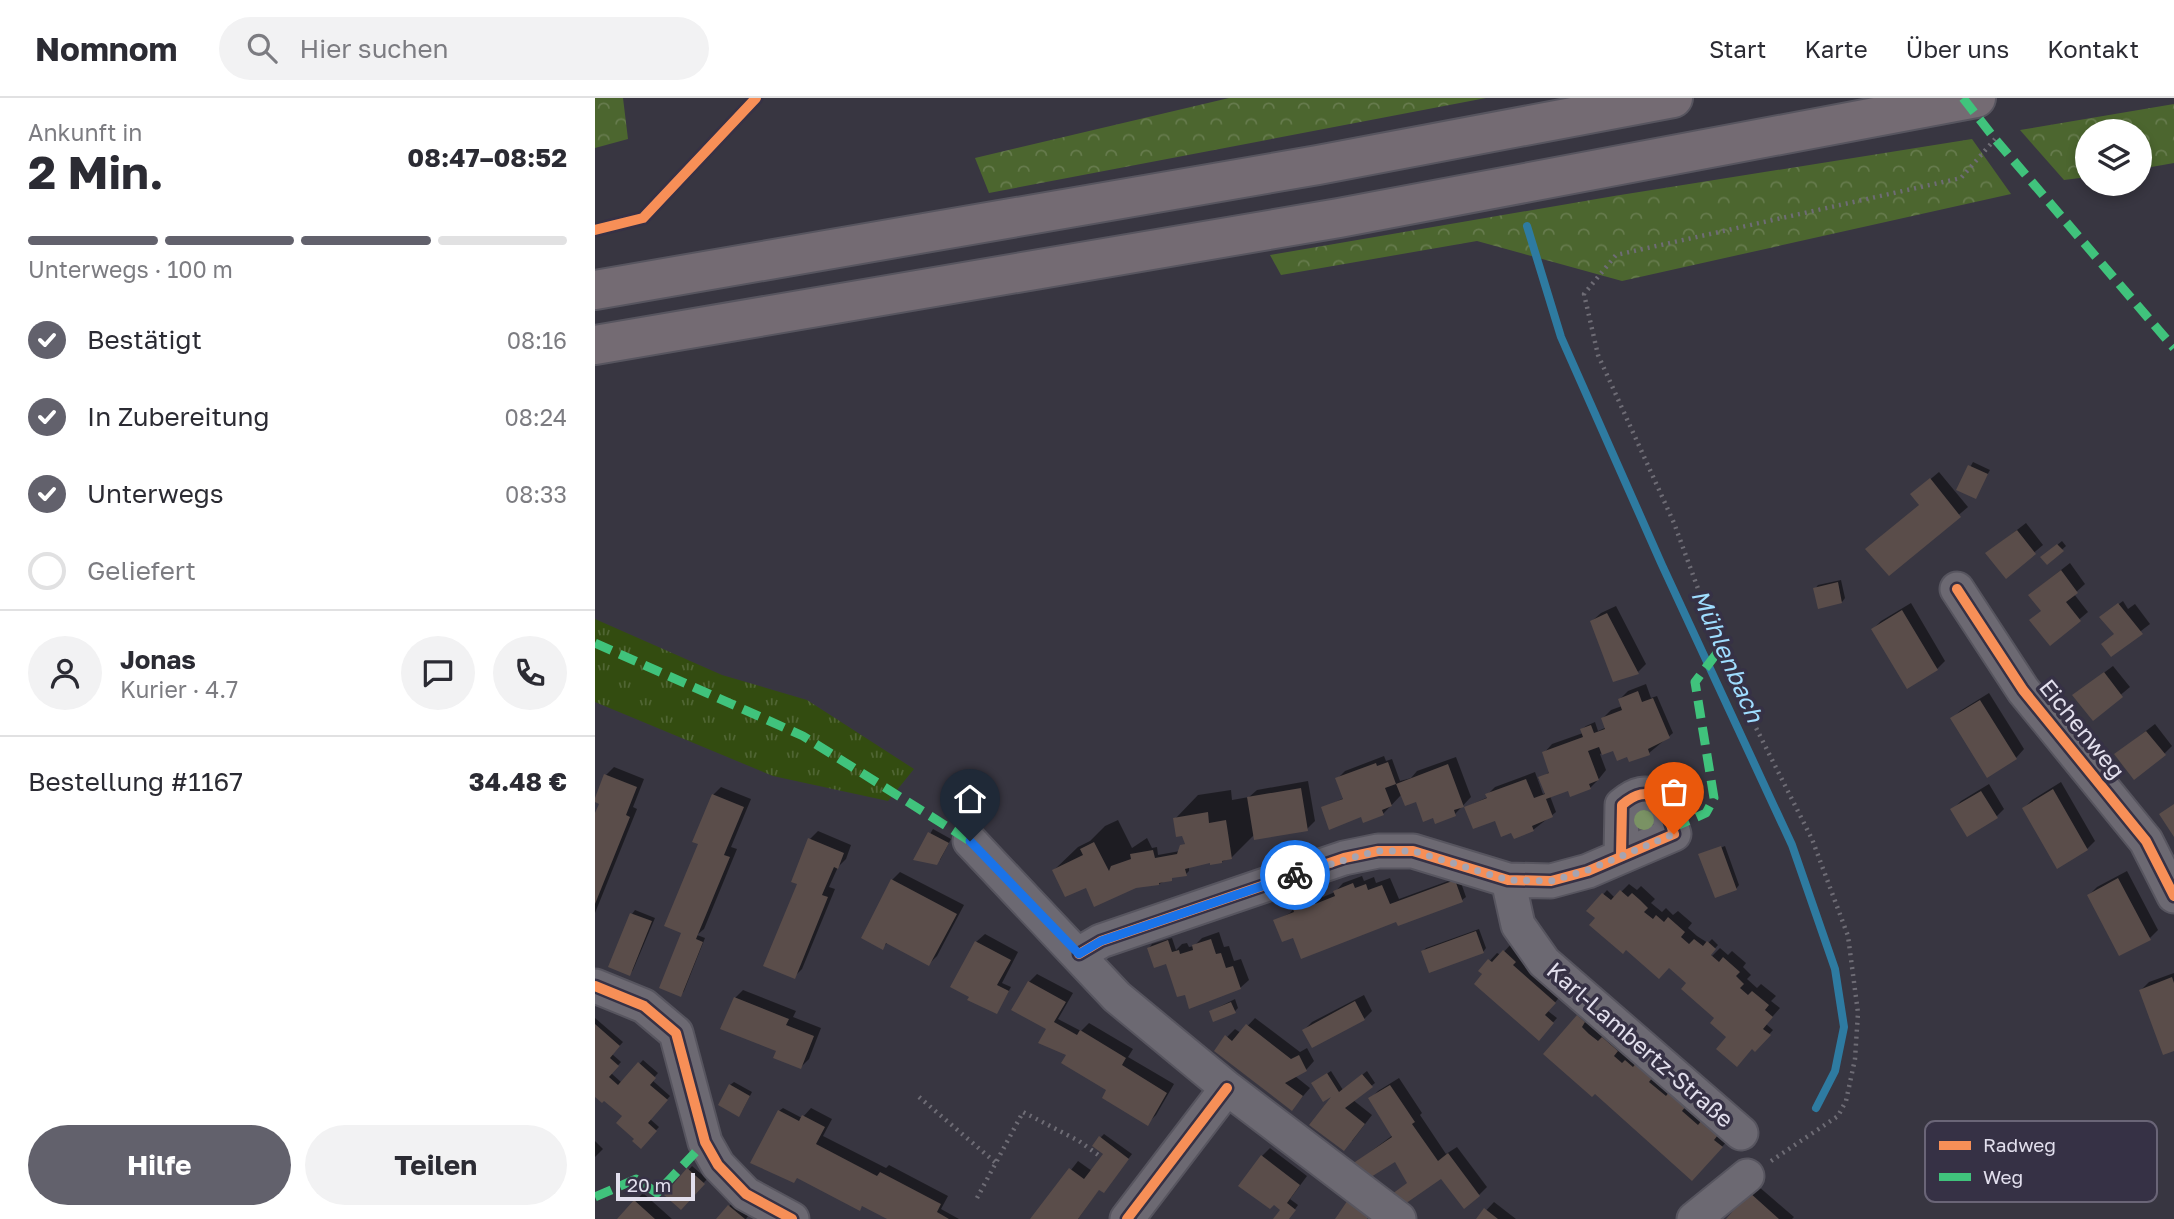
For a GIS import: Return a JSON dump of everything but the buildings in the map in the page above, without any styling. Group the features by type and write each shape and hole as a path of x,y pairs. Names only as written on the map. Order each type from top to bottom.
{"highway":[{"path":"595,290 1318,165 1673,98"},
{"path":"595,345 1339,218 1976,98"}],"street":[{"name":"Eichenweg","path":"1957,589 2023,691 2146,841 2174,896"},
{"path":"970,841 1117,997 1227,1088 1399,1219"},
{"path":"1079,954 1101,941 1344,858 1378,851 1413,851 1508,880 1551,881 1588,870 1622,855"},
{"name":"Karl-Lambertz-Straße","path":"1508,880 1518,925 1544,962 1741,1133"},
{"path":"595,986 644,1006 676,1033 705,1142 718,1165 746,1194 792,1219"},
{"path":"1127,1219 1227,1088"},
{"path":"1694,1219 1747,1176"}],"path":[{"path":"1747,1176 1838,1116 1846,1101 1855,1059 1858,1013 1848,936 1812,839 1741,698 1674,523 1598,355 1584,294 1616,255 1961,178 1995,139"},
{"path":"919,1097 996,1163"},
{"path":"977,1198 1023,1112 1079,1141 1101,1157"}],"green space":[{"path":"595,98 623,98 628,139 595,148"},
{"path":"1229,98 1486,98 989,193 975,158"},
{"path":"2174,104 2174,163 2152,167 2152,119 2085,119"},
{"path":"2075,121 2075,179 2064,180 2020,130"},
{"path":"1972,139 2011,194 1622,281 1477,241 1281,275 1270,255 1614,196"},
{"path":"595,619 722,675 807,700 914,769 888,801 773,776 595,702"}],"waterway":[{"name":"Mühlenbach","path":"1527,226 1561,337 1662,565 1792,845 1835,969 1844,1027 1835,1071 1816,1108"}],"marked path":[{"path":"1963,98 2174,348"},
{"path":"595,643 803,736 970,841"},
{"path":"1672,828 1706,813 1714,798 1695,682 1720,649"},
{"path":"595,1197 636,1179 657,1193 705,1142"}],"cycle path":[{"path":"595,230 643,218 756,98"},
{"path":"1957,589 2023,690 2146,841 2174,896"},
{"path":"1079,954 1101,941 1344,858 1378,851 1413,851 1508,880 1551,881 1588,871 1674,834 1662,798 1641,794 1622,805 1621,855"},
{"path":"595,986 644,1006 676,1033 705,1142 718,1165 746,1194 792,1219"},
{"path":"1127,1219 1227,1088"}],"way so far":[{"path":"1295,875 1344,858 1378,851 1413,851 1508,880 1551,881 1588,870 1674,834"}],"route":[{"path":"970,841 1079,954 1101,941 1295,875"}]}
